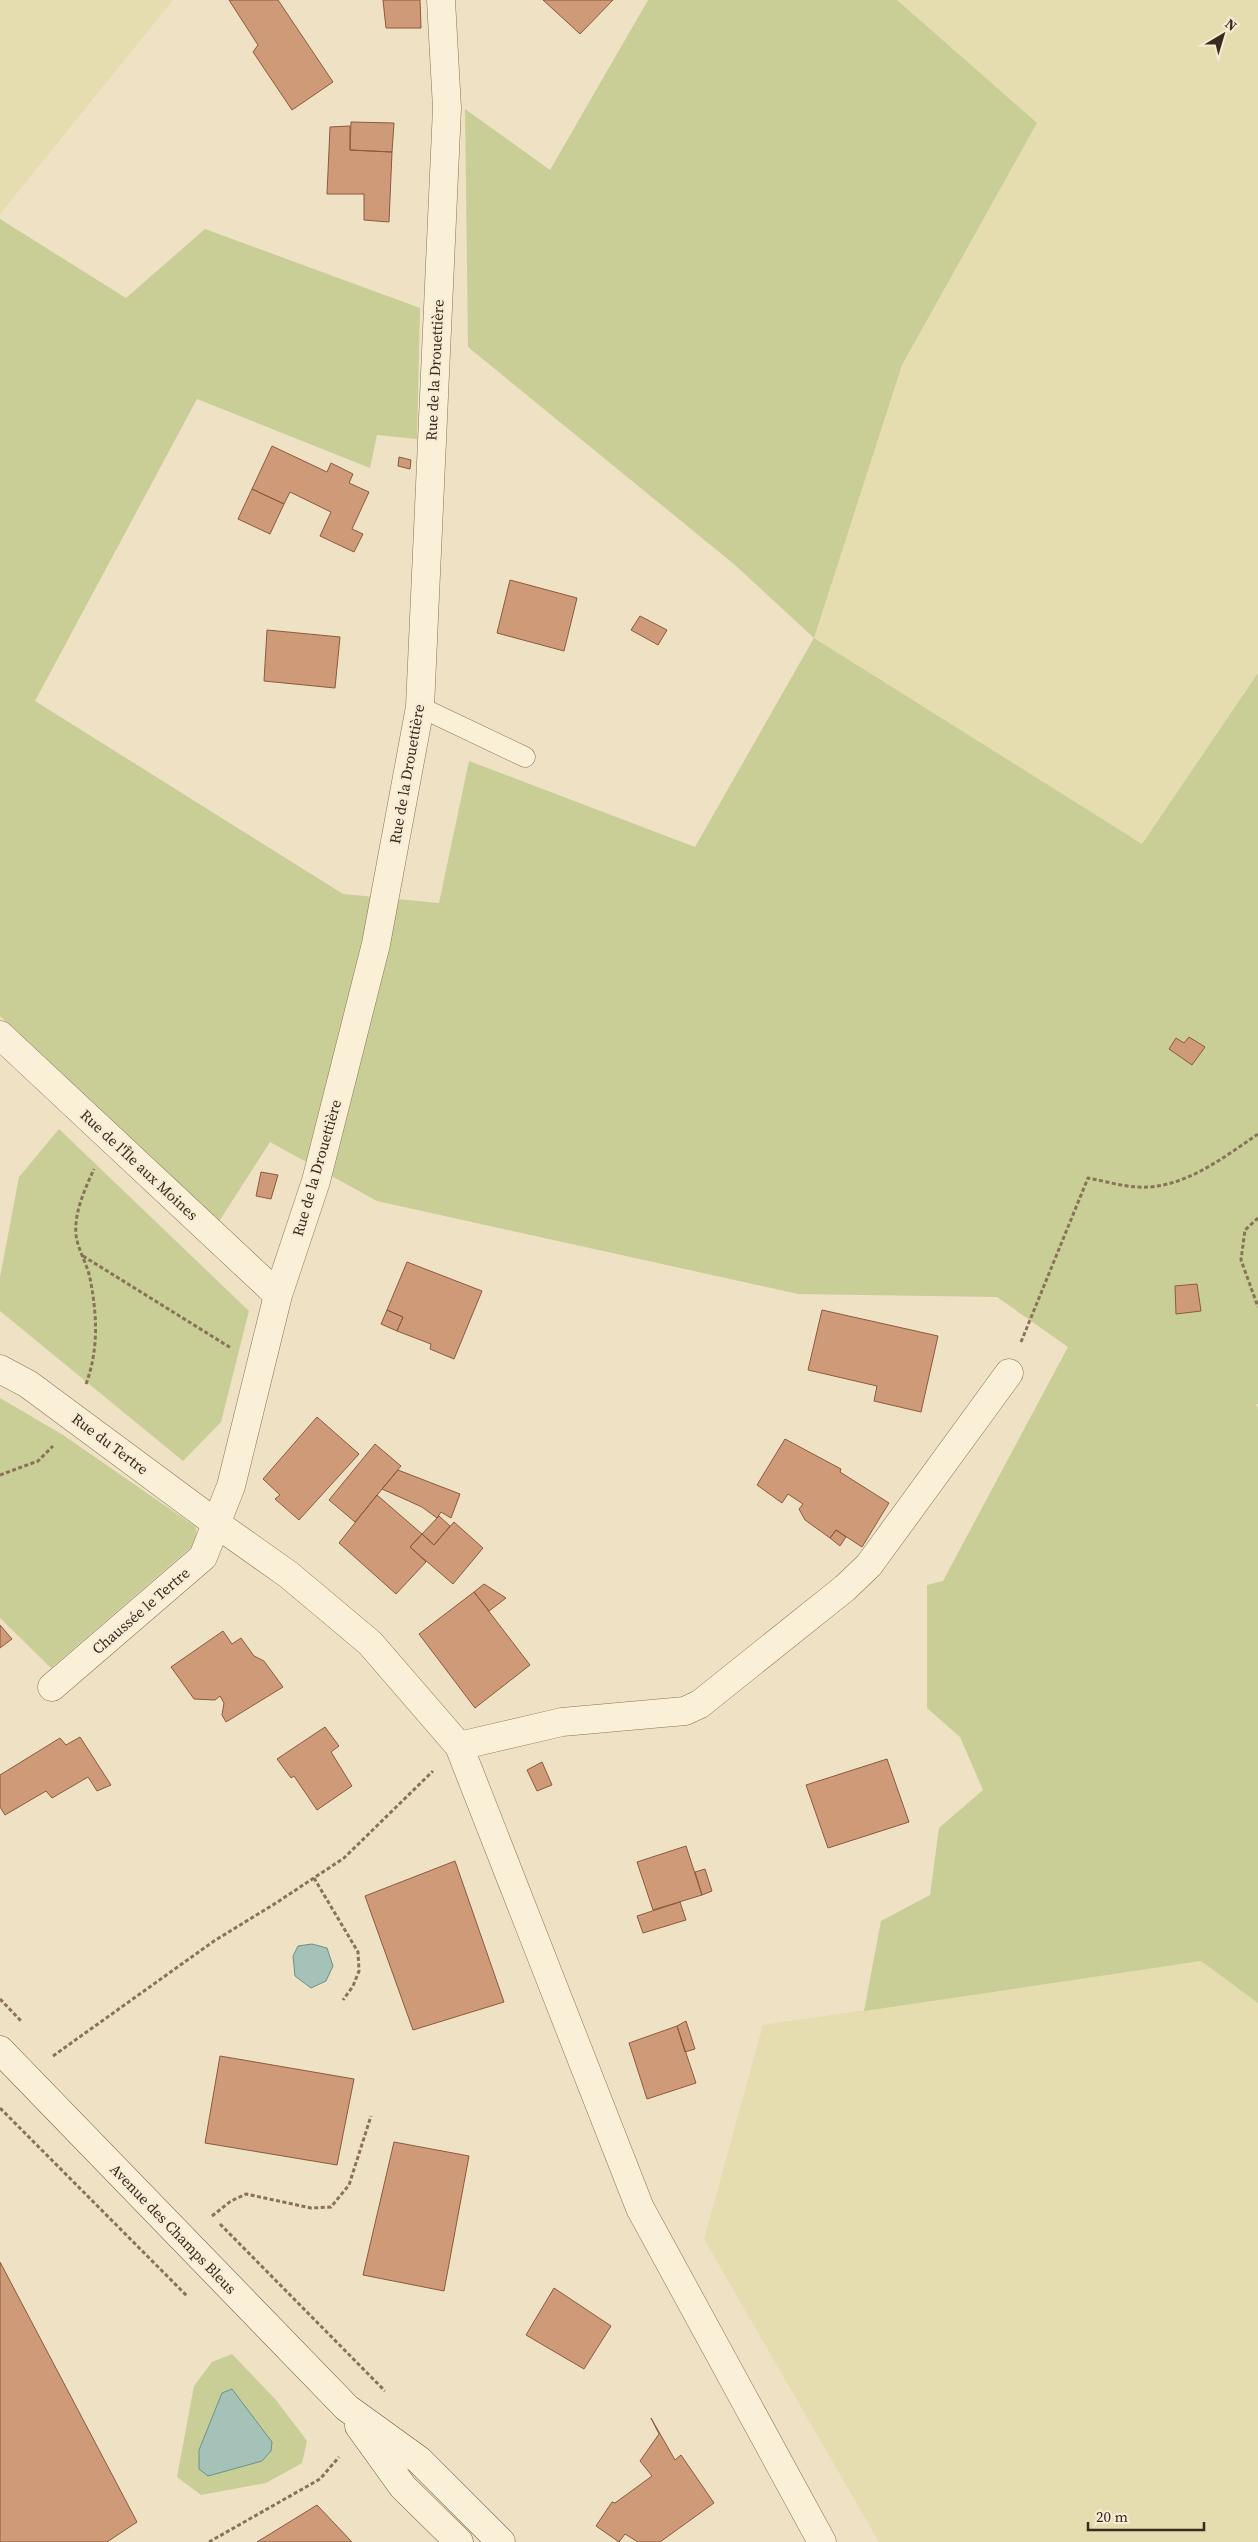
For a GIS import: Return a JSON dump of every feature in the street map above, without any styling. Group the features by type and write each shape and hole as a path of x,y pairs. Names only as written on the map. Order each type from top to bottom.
{"street":[{"name":"Rue de la Drouettière","path":"217,1524 230,1486 278,1295 316,1180 376,944 420,708 447,108 441,0"},
{"name":"Rue de l'Île aux Moines","path":"0,1035 278,1295"},
{"name":"Rue du Tertre","path":"0,1369 28,1384 289,1575 370,1643 459,1746 640,2208 822,2542"},
{"path":"459,1746 562,1722 685,1711 700,1704 845,1588 869,1565 1009,1373"},
{"name":"Chaussée le Tertre","path":"52,1688 203,1557 217,1524"},
{"name":"Avenue des Champs Bleus","path":"0,2050 347,2408 403,2487 459,2542"},
{"name":"Avenue des Champs Bleus","path":"347,2408 419,2460 501,2542"}],"lane":[{"path":"420,708 525,757"}],"path":[{"path":"1009,1373 1088,1178 1138,1187 1176,1182 1208,1168 1258,1134"},
{"path":"0,1475 38,1461 63,1435 87,1382 97,1337 90,1278 76,1235 78,1214 83,1195 96,1164 115,1143"},
{"path":"1258,1218 1245,1230 1241,1260 1258,1307"},
{"path":"83,1256 259,1365"},
{"path":"26,2076 214,1941 344,1858 459,1746"},
{"path":"314,1878 358,1952 359,1971 343,2000"},
{"path":"0,1999 28,2027"},
{"path":"48,2048 62,2062"},
{"path":"212,2216 230,2201 246,2194 312,2208 331,2207 350,2184 371,2116"},
{"path":"205,2209 387,2392"},
{"path":"209,2542 320,2479 343,2452"}],"shaded area":[{"path":"0,0 173,0 0,214"},
{"path":"897,0 1258,0 1258,673 1142,844 814,638 902,365 1037,123"},
{"path":"1201,1961 1258,2003 1258,2542 879,2542 704,2239 763,2025"}],"green space":[{"path":"648,0 897,0 1037,123 902,365 814,638 735,565 468,347 465,109 550,170"},
{"path":"0,219 126,298 205,229 420,308 417,439 377,435 370,468 197,399 35,701 343,894 439,903 469,761 695,847 814,638 1142,844 1258,673 1258,1404 1256,1404 1258,1409 1258,2003 1201,1961 864,2011 881,1921 930,1895 939,1828 983,1790 960,1737 927,1708 927,1585 943,1581 1068,1347 997,1297 798,1294 377,1201 270,1142 218,1223 0,1016"},
{"path":"59,1129 249,1311 221,1422 183,1461 0,1311 0,1277 19,1177"},
{"path":"0,1398 63,1435 196,1527 197,1542 51,1668 0,1618"},
{"path":"232,2354 276,2400 307,2441 302,2463 266,2483 201,2495 177,2477 194,2386 212,2362"}],"water":[{"path":"312,1944 327,1948 333,1966 326,1981 311,1988 295,1976 293,1956 298,1946"},
{"path":"232,2389 272,2442 271,2451 262,2461 208,2476 199,2469 199,2450 222,2393"}],"building":[{"path":"229,0 278,0 333,82 292,110 253,52 258,45"},
{"path":"383,0 420,0 421,28 386,28"},
{"path":"543,0 613,0 580,34"},
{"path":"351,122 394,123 392,152 350,150"},
{"path":"350,126 350,150 392,152 389,222 364,220 364,194 327,194 330,127"},
{"path":"272,446 327,472 331,463 353,474 349,483 369,492 352,529 363,534 354,552 320,536 331,512 290,492 284,504 252,489"},
{"path":"399,457 411,460 410,469 398,466"},
{"path":"252,489 284,504 270,534 238,519"},
{"path":"510,580 577,598 564,651 497,633"},
{"path":"640,616 667,630 658,645 631,630"},
{"path":"267,630 340,637 335,688 264,681"},
{"path":"1189,1037 1205,1047 1192,1065 1169,1049 1176,1038 1184,1043"},
{"path":"261,1172 278,1175 271,1199 256,1196"},
{"path":"407,1262 482,1291 454,1359 430,1349 431,1344 397,1331 403,1317 387,1310"},
{"path":"1197,1284 1201,1311 1176,1314 1175,1286"},
{"path":"387,1310 403,1317 397,1331 381,1324"},
{"path":"822,1310 938,1336 921,1412 874,1401 877,1386 808,1370"},
{"path":"317,1417 359,1454 299,1520 275,1499 280,1495 263,1479"},
{"path":"785,1439 841,1469 840,1472 889,1503 862,1547 836,1530 830,1538 805,1520 799,1509 803,1504 788,1494 782,1503 757,1485"},
{"path":"375,1444 401,1466 355,1522 329,1500"},
{"path":"398,1470 460,1494 451,1518 441,1512 437,1518 422,1507 382,1489"},
{"path":"377,1495 422,1534 410,1547 426,1562 396,1594 339,1543"},
{"path":"439,1516 450,1526 434,1545 422,1534"},
{"path":"454,1522 483,1548 453,1584 410,1547 422,1534 434,1545"},
{"path":"836,1530 846,1537 840,1546 830,1538"},
{"path":"484,1584 506,1598 489,1611 474,1592"},
{"path":"474,1592 530,1665 475,1708 419,1634"},
{"path":"0,1625 12,1639 0,1648"},
{"path":"223,1631 232,1644 241,1638 254,1656 264,1661 283,1687 226,1722 222,1715 224,1703 220,1696 215,1700 194,1699 171,1667"},
{"path":"325,1727 339,1746 331,1752 352,1786 317,1810 294,1776 291,1778 277,1759"},
{"path":"80,1737 111,1785 97,1791 88,1777 52,1798 46,1791 5,1815 0,1807 0,1775 60,1738 66,1745"},
{"path":"887,1759 909,1822 828,1848 806,1785"},
{"path":"542,1762 552,1785 537,1791 527,1770"},
{"path":"686,1846 702,1895 653,1910 637,1862"},
{"path":"455,1861 504,2002 413,2030 365,1896"},
{"path":"705,1869 712,1891 702,1895 695,1872"},
{"path":"680,1902 686,1920 643,1933 637,1916"},
{"path":"686,2021 695,2049 685,2052 677,2026"},
{"path":"677,2026 696,2083 647,2099 629,2043"},
{"path":"220,2056 354,2079 337,2165 205,2143"},
{"path":"394,2142 469,2156 444,2291 363,2275"},
{"path":"0,2262 137,2522 107,2542 0,2542"},
{"path":"554,2288 611,2326 584,2369 526,2335"},
{"path":"651,2418 675,2460 681,2455 714,2503 660,2542 638,2542 625,2534 619,2542 596,2526 612,2502 615,2503 652,2476 640,2461 659,2434"},
{"path":"317,2505 352,2542 257,2542"}]}
